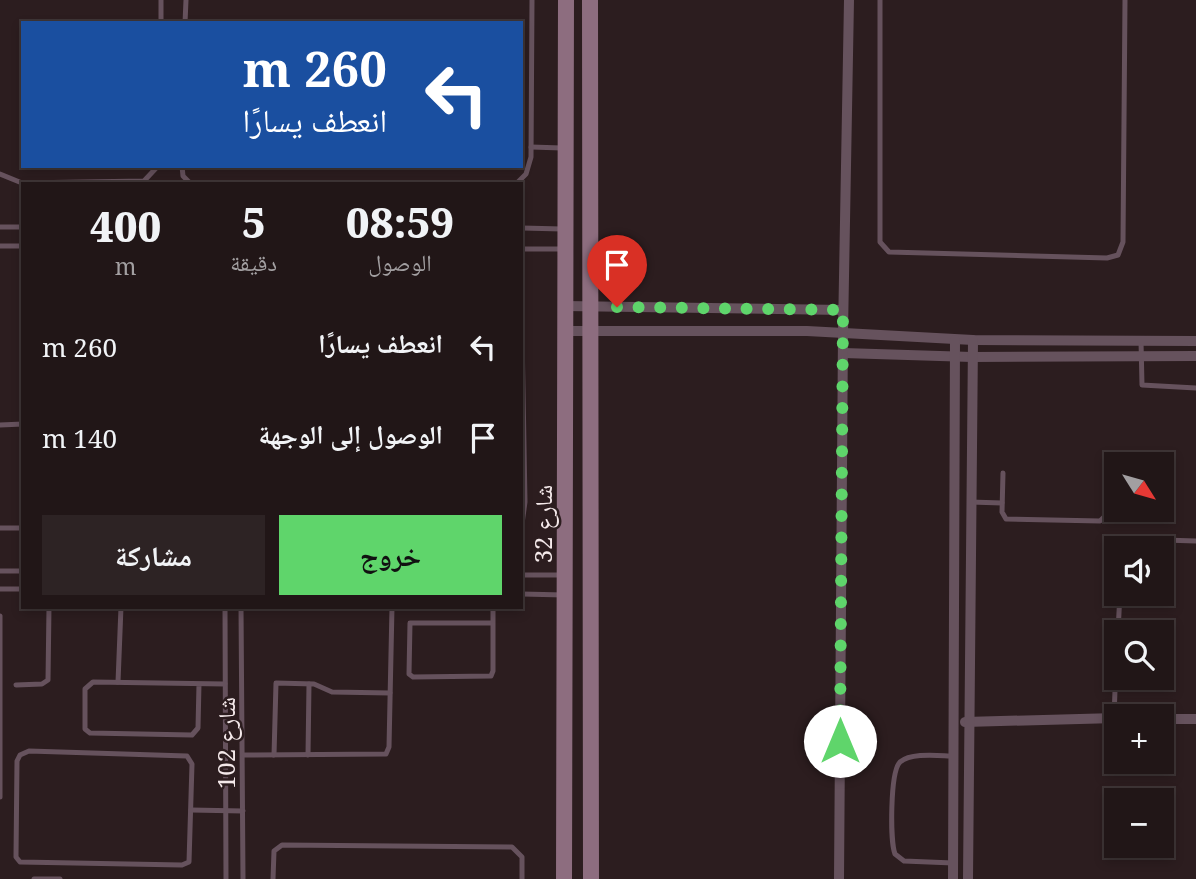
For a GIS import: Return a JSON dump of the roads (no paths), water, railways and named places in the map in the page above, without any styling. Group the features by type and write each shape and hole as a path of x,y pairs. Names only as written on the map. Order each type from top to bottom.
{"main road":[{"name":"شارع 32","path":"564,879 565,0"},
{"name":"شارع 32","path":"590,0 590,879"},
{"path":"565,575 590,576"},
{"path":"565,595 590,595"}],"street":[{"path":"839,879 842,353 849,0"},
{"path":"564,306 843,310"},
{"path":"563,331 843,332 973,341 1196,341"},
{"path":"953,879 954,340"},
{"path":"968,879 973,341"},
{"path":"842,353 972,357 1196,356"},
{"path":"953,446 970,447"},
{"path":"955,723 1104,718"},
{"path":"1174,719 1196,719"}],"lane":[{"path":"161,0 161,21"},
{"path":"186,0 186,21"},
{"path":"517,182 529,166 531,147 532,0"},
{"path":"880,0 880,242 883,248 889,252 1107,258 1118,255 1123,242 1125,0"},
{"path":"531,147 565,148"},
{"path":"83,182 144,181 156,168"},
{"path":"0,174 21,183"},
{"path":"0,227 21,227"},
{"path":"523,228 565,229"},
{"path":"0,246 21,246"},
{"path":"523,249 565,249"},
{"path":"1141,341 1140,382 1144,387 1196,388"},
{"path":"523,389 523,517"},
{"path":"0,425 21,424"},
{"path":"1003,473 1003,515 1008,520 1104,519"},
{"path":"970,502 1002,503"},
{"path":"0,527 21,528"},
{"path":"1174,540 1196,541"},
{"path":"0,571 21,571"},
{"path":"523,575 565,575"},
{"path":"0,589 21,589"},
{"path":"523,594 565,595"},
{"path":"16,685 42,684 48,680 50,609"},
{"path":"118,682 121,609"},
{"name":"شارع 102","path":"225,609 226,879"},
{"name":"شارع 102","path":"241,609 243,879"},
{"path":"243,755 386,754 392,609"},
{"path":"493,609 493,623 491,676 413,677 409,674 410,623 493,623"},
{"path":"0,616 0,797"},
{"path":"199,684 198,728 192,735 87,732 87,685 93,682 225,684"},
{"path":"274,755 274,685 282,682 309,684 332,692 390,693"},
{"path":"308,755 309,684"},
{"path":"26,751 184,755 192,764 191,810 190,859 186,864 20,862 16,857 18,758 26,751"},
{"path":"954,863 905,861 895,854 893,777 900,762 907,758 955,756"},
{"path":"191,810 243,811"},
{"path":"273,879 274,851 282,845 512,847 522,858 522,879"},
{"path":"34,879 60,879"}]}
